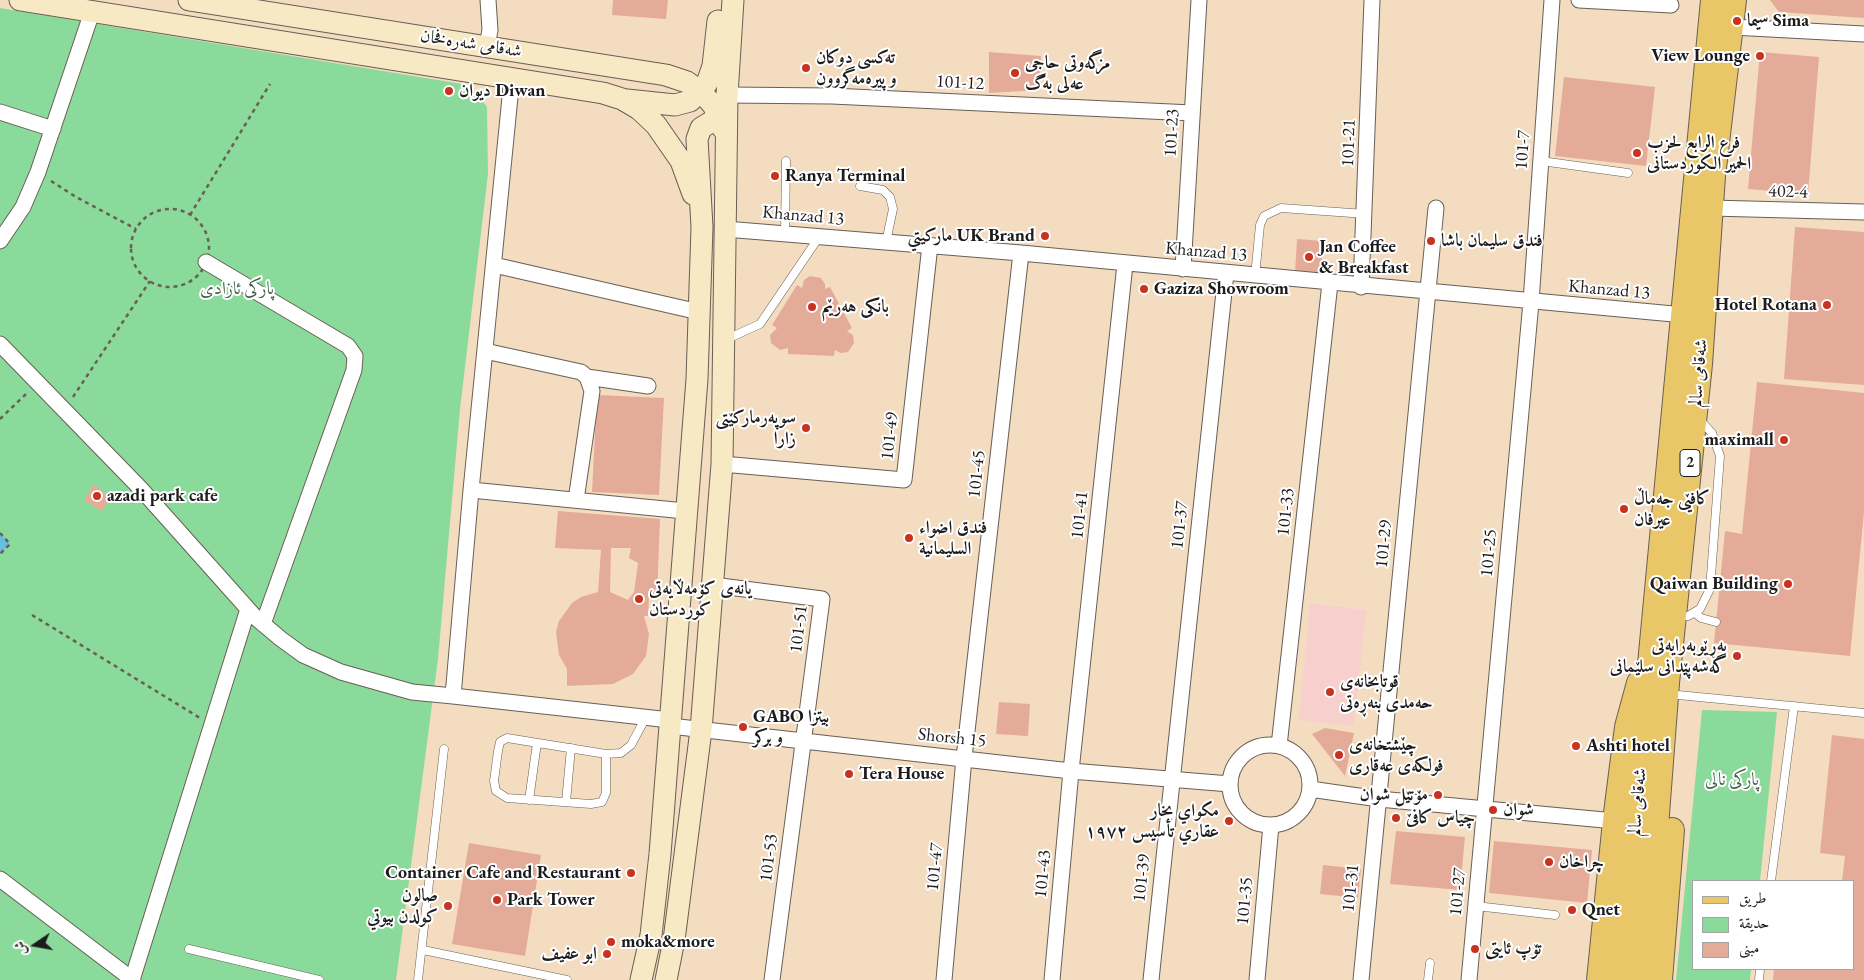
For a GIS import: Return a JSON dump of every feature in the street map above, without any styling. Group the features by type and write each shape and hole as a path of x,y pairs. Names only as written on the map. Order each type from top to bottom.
{"main road":[{"path":"20,0 65,4 92,12 512,78 603,93 622,99 675,105 690,101 701,92 707,83 713,66 720,0"},
{"name":"شەقامی شەرەفخان","path":"189,0 666,76 687,82 701,92 713,105 726,134"},
{"path":"666,980 674,940 701,730 722,464 725,340 726,95 733,0"},
{"name":"شەقامی سالم","path":"1660,980 1669,877 1678,695 1674,620 1684,315 1713,0"},
{"name":"شەقامی سالم","path":"1640,980 1695,417 1711,208 1734,0"},
{"path":"622,99 639,109 656,125 672,145 688,179 702,227"},
{"path":"642,980 654,908 697,378 702,227 699,133 705,124 719,122 726,134"},
{"path":"702,227 725,228"},
{"name":"شەقامی سالم","path":"1599,980 1615,821 1627,727 1674,620"},
{"name":"شەقامی سالم","path":"1620,980 1674,620"}],"street":[{"path":"487,46 490,30 488,0"},
{"name":"101-23","path":"1183,269 1199,0"},
{"name":"101-21","path":"1361,287 1366,214 1372,0"},
{"name":"101-7","path":"1531,302 1552,0"},
{"path":"1579,0 1671,5"},
{"path":"0,241 23,207 38,172 92,12"},
{"path":"1732,27 1864,34"},
{"path":"454,696 471,490 512,78"},
{"name":"101-12","path":"726,95 832,96 1192,113"},
{"path":"0,112 53,129"},
{"name":"101-29","path":"1379,799 1436,208"},
{"name":"402-4","path":"1711,208 1864,212"},
{"name":"Khanzad 13","path":"725,228 1020,253 1361,287 1684,315"},
{"name":"101-49","path":"722,464 904,480 930,245"},
{"name":"101-45","path":"964,758 1020,253"},
{"path":"206,262 348,346 355,356 354,370 263,624"},
{"name":"101-41","path":"1071,771 1125,264"},
{"path":"494,265 699,312"},
{"name":"101-37","path":"1171,781 1226,273"},
{"name":"101-33","path":"1279,746 1330,283"},
{"name":"101-25","path":"1485,808 1531,302"},
{"name":"Shorsh 15","path":"0,344 66,409 263,624 303,654 340,672 412,692 646,718 701,730 1071,771 1171,781 1230,784"},
{"path":"485,351 581,372 587,377 592,391 576,500"},
{"path":"587,377 648,386"},
{"path":"471,490 685,511"},
{"name":"101-51","path":"713,585 822,598 803,742"},
{"path":"0,879 133,980 248,609"},
{"name":"101-53","path":"772,980 803,742"},
{"path":"1267,745 1279,746 1299,757 1307,772 1310,789 1301,810 1282,823 1271,825 1258,823 1242,813 1232,797 1230,784 1232,773 1245,753 1267,745"},
{"name":"101-47","path":"944,980 964,758"},
{"name":"101-43","path":"1052,980 1071,771"},
{"name":"101-39","path":"1150,980 1171,781"},
{"path":"1310,789 1379,799 1615,821"},
{"name":"101-31","path":"1361,980 1379,799"},
{"name":"101-27","path":"1469,980 1485,808"},
{"name":"101-35","path":"1257,980 1271,825"}],"lane":[{"path":"785,234 786,161"},
{"path":"1541,161 1628,173"},
{"path":"860,186 882,190 890,197 893,209 886,242"},
{"path":"1255,276 1260,225 1264,216 1281,208 1366,214"},
{"path":"725,340 760,324 819,237"},
{"path":"1674,620 1705,603 1710,589 1720,456 1712,433 1695,417"},
{"path":"1674,620 1716,622"},
{"path":"1678,695 1864,713"},
{"path":"1771,880 1794,706"},
{"path":"606,754 606,793 602,802 591,804 507,798 496,791 494,781 498,751 500,742 507,738 606,754 621,753 632,745 646,718"},
{"path":"529,800 537,743"},
{"path":"418,980 423,950 444,748"},
{"path":"566,802 571,748"},
{"path":"1476,906 1555,915"},
{"path":"189,948 318,980"},
{"path":"423,950 567,980"},
{"path":"1428,980 1430,963"}],"path":[{"path":"190,214 270,84"},
{"path":"38,172 76,197 136,229"},
{"path":"174,209 190,214 205,229 209,242 206,262 196,278 185,284 172,287 159,286 138,271 133,259 131,247 136,229 149,215 161,210 174,209"},
{"path":"66,409 150,281"},
{"path":"0,419 39,382"},
{"path":"0,533 10,544 0,554"},
{"path":"32,615 212,725"}],"shaded area":[{"name":"قوتابخانەی حەمدی بنەڕەتی","path":"1310,603 1366,610 1354,726 1299,720"}],"green space":[{"name":"پارکی ئازادی","path":"0,8 462,84 476,92 487,107 488,174 460,409 438,659 396,980 0,980"},
{"name":"پارکی نالی","path":"1702,710 1777,712 1760,880 1692,880 1692,970 1751,970 1750,980 1676,980"}],"water":[{"path":"0,533 10,544 0,554"}],"building":[{"path":"613,0 668,0 666,19 612,15"},
{"path":"1770,0 1864,0 1864,18 1779,12"},
{"name":"مزگەوتی حاجی عەلی بەگ","path":"989,52 1041,56 1040,90 989,93"},
{"path":"1760,52 1819,57 1808,194 1748,189"},
{"path":"1564,77 1655,87 1646,166 1555,156"},
{"name":"Hotel Rotana","path":"1795,227 1864,232 1864,385 1784,379"},
{"name":"Jan Coffee & Breakfast","path":"1297,239 1323,241 1321,275 1295,273"},
{"name":"بانکی هەرێم","path":"810,276 821,278 825,284 825,289 830,287 852,328 847,331 853,335 854,343 848,352 841,353 835,350 834,356 788,354 788,348 780,350 771,343 770,335 777,328 772,325 797,285 802,288 804,280"},
{"path":"1757,382 1864,393 1864,512 1850,656 1714,643 1725,531 1742,534"},
{"path":"597,395 664,398 659,495 592,492"},
{"name":"azadi park cafe","path":"94,484 111,499 101,511 84,500"},
{"path":"558,511 660,519 657,595 649,596 648,616 644,616 649,634 646,656 633,674 613,684 567,686 567,669 559,655 556,632 559,621 572,603 581,597 598,592 601,550 555,548","holes":["611,548 631,548 629,558 638,563 634,592 628,600 610,592"]},
{"path":"999,702 1030,704 1028,736 996,734"},
{"name":"چێشتخانەی فولکەی عەقاری","path":"1325,728 1354,733 1345,776 1312,734"},
{"path":"1832,735 1864,739 1864,980 1773,980 1774,970 1854,970 1854,880 1842,880 1845,856 1820,853"},
{"path":"1396,831 1465,837 1460,890 1390,884"},
{"path":"1494,841 1592,850 1587,903 1489,893"},
{"name":"Park Tower","path":"469,843 541,855 525,956 452,944"},
{"path":"1323,865 1361,869 1358,898 1320,894"}],"place":[{"name":"سیما Sima","path":"1737,21"},
{"name":"View Lounge","path":"1760,56"},
{"name":"تەکسی دوکان و پیرەمەگروون","path":"806,68"},
{"name":"مزگەوتی حاجی عەلی بەگ","path":"1015,73"},
{"name":"دیوان Diwan","path":"449,91"},
{"name":"فرع الرابع لحزب الحمير الكوردستانى","path":"1637,153"},
{"name":"Ranya Terminal","path":"775,176"},
{"name":"مارکيتي UK Brand","path":"1045,236"},
{"name":"فندق سليمان باشا","path":"1431,241"},
{"name":"Jan Coffee & Breakfast","path":"1309,257"},
{"name":"Gaziza Showroom","path":"1144,289"},
{"name":"Hotel Rotana","path":"1827,305"},
{"name":"بانکی هەرێم","path":"812,307"},
{"name":"سوپەرمارکێتی زارا","path":"806,428"},
{"name":"maximall","path":"1784,440"},
{"name":"azadi park cafe","path":"97,496"},
{"name":"کافێی جەماڵ عیرفان","path":"1624,509"},
{"name":"فندق اضواء السليمانية","path":"909,538"},
{"name":"Qaiwan Building","path":"1788,584"},
{"name":"یانەی کۆمەڵایەتی کوردستان","path":"639,599"},
{"name":"بەڕێوبەرایەتی گەشەپێدانی سلێمانی","path":"1737,656"},
{"name":"قوتابخانەی حەمدی بنەڕەتی","path":"1330,692"},
{"name":"GABO بيتزا و بركر","path":"743,727"},
{"name":"Ashti hotel","path":"1576,746"},
{"name":"چێشتخانەی فولکەی عەقاری","path":"1339,755"},
{"name":"Tera House","path":"849,774"},
{"name":"مۆتێل شوان","path":"1438,795"},
{"name":"شوان","path":"1493,810"},
{"name":"چياس كافێ","path":"1396,818"},
{"name":"مكواي بخار عقاري تأسيس ١٩٧٢","path":"1229,821"},
{"name":"چراخان","path":"1549,862"},
{"name":"Container Cafe and Restaurant","path":"631,873"},
{"name":"Park Tower","path":"497,900"},
{"name":"صالون كولدن بيوتي","path":"448,906"},
{"name":"Qnet","path":"1572,910"},
{"name":"moka&more","path":"611,942"},
{"name":"تۆپ ئایتی","path":"1475,949"},
{"name":"ابو عفیف","path":"607,954"}]}
